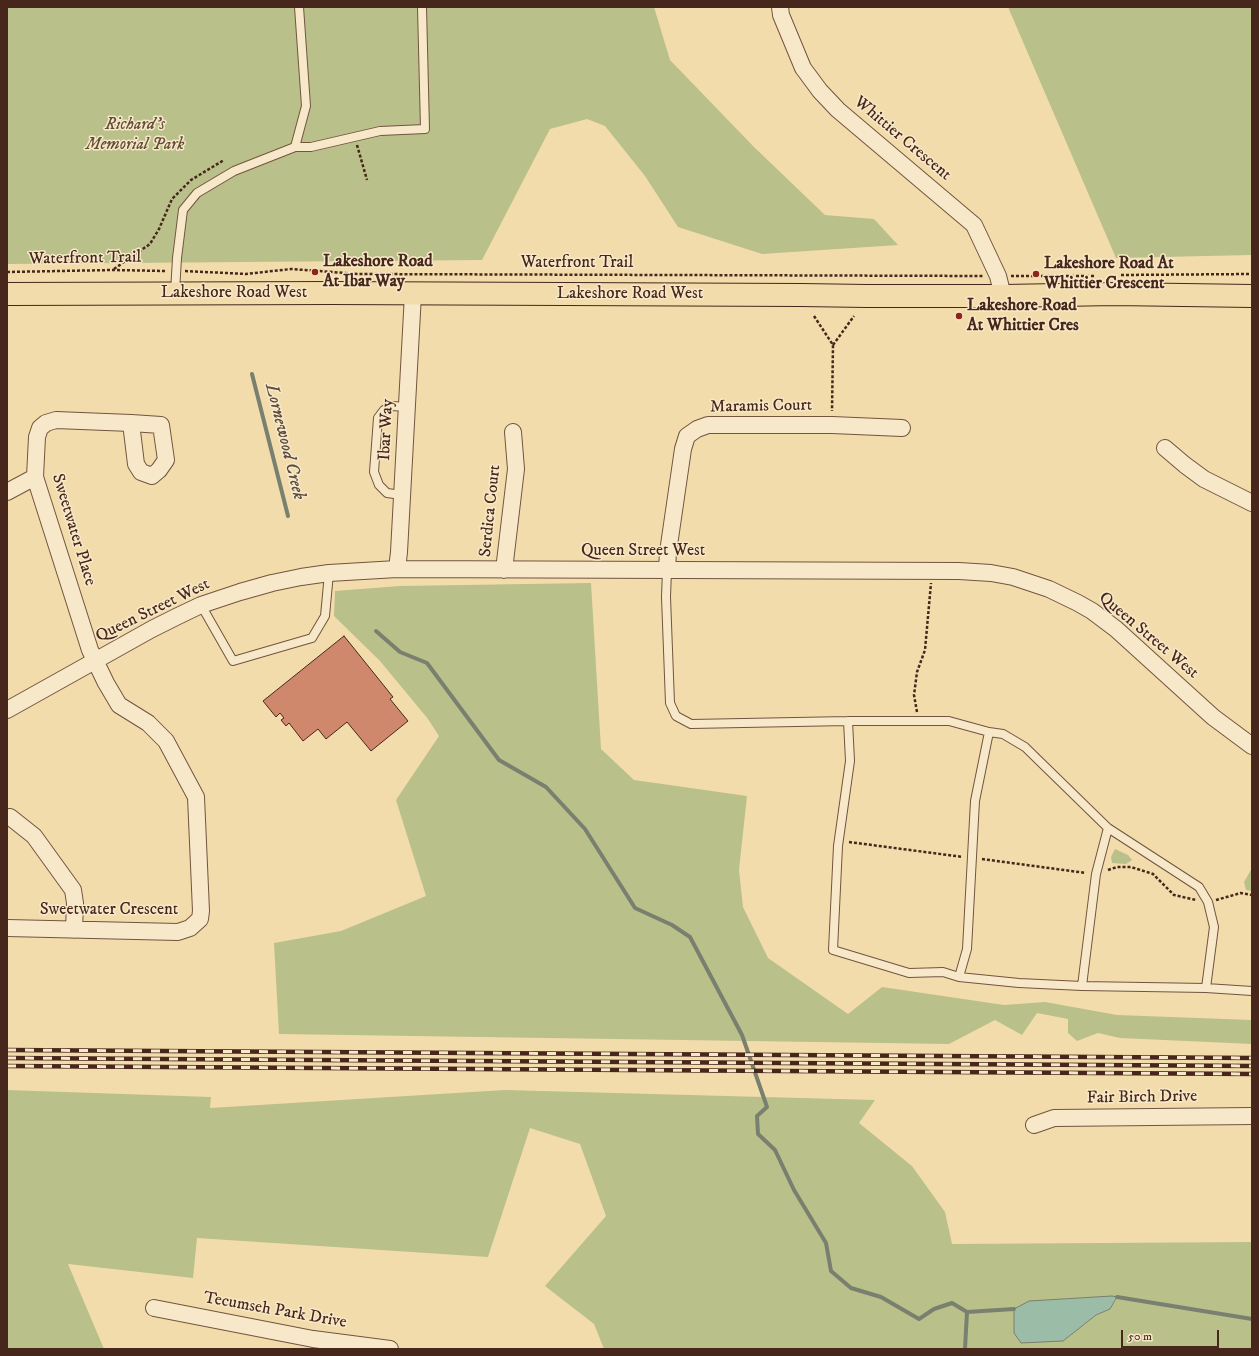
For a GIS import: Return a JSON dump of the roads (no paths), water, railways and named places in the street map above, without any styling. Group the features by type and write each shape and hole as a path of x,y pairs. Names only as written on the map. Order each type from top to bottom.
{"main road":[{"name":"Lakeshore Road West","path":"7,294 175,293 1003,296 1115,294 1252,296"}],"street":[{"name":"Whittier Crescent","path":"780,7 781,15 803,68 820,91 838,110 974,225 998,276 1003,296"},
{"name":"Ibar Way","path":"397,569 400,552 413,294"},
{"name":"Sweetwater Place","path":"95,661 90,650 36,477 37,437 40,428 46,423 56,420 130,423"},
{"name":"Maramis Court","path":"667,570 668,552 682,449 687,436 697,429 708,425 902,428"},
{"name":"Serdica Court","path":"504,570 516,469 513,432"},
{"path":"1165,448 1204,479 1252,503"},
{"path":"7,492 36,477"},
{"name":"Queen Street West","path":"7,710 152,629 201,605 272,583 329,573 397,569 976,572 1013,577 1049,589 1078,603 1098,615 1116,629 1213,717 1252,746"},
{"name":"Sweetwater Crescent","path":"7,928 178,932 190,928 200,919 201,911 196,797 166,741 148,723 119,705 95,661"},
{"path":"10,817 34,836 73,890 75,903 74,930"},
{"name":"Fair Birch Drive","path":"1034,1125 1054,1118 1252,1116"},
{"name":"Tecumseh Park Drive","path":"154,1308 313,1344 390,1349"}],"lane":[{"path":"295,147 306,106 299,7"},
{"path":"175,293 177,258 183,210 197,193 234,171 295,147 311,147 380,131 425,129 422,7"},
{"path":"402,495 387,493 379,485 374,472 378,418 384,410 392,406 407,407"},
{"path":"667,570 666,597 670,703 676,716 691,724 848,720 949,721 989,732 1003,734 1025,747 1108,828 1199,887 1208,902 1214,927 1206,988"},
{"path":"201,605 233,661 312,638 325,616 329,573"},
{"path":"848,720 850,761 838,841 833,950 909,973 943,972 959,977 1019,983 1082,986 1206,988 1252,991"},
{"path":"959,977 967,949 975,801 989,732"},
{"path":"1082,986 1096,874 1108,828"}],"waterway":[{"name":"Lornewood Creek","path":"252,374 288,516"},
{"name":"Lornewood Creek","path":"376,631 400,652 427,663 499,760 546,787 585,829 635,908 672,925 690,937 742,1035 767,1107 757,1116 758,1134 775,1150 794,1190 826,1243 831,1271 851,1288 881,1297 919,1319 934,1309 952,1303 967,1312 965,1349"},
{"name":"Lornewood Creek","path":"1117,1297 1252,1319"},
{"name":"Lornewood Creek","path":"967,1312 1014,1309"}],"railway":[{"path":"7,1050 1252,1058"},
{"path":"7,1058 1252,1066"},
{"path":"7,1066 1252,1074"}],"place":[{"name":"Lakeshore Road At Ibar Way","path":"315,272"},
{"name":"Lakeshore Road At Whittier Crescent","path":"1036,274"},
{"name":"Lakeshore Road At Whittier Cres","path":"959,316"}],"park label":[{"name":"Richard's Memorial Park","path":"135,135"}]}
